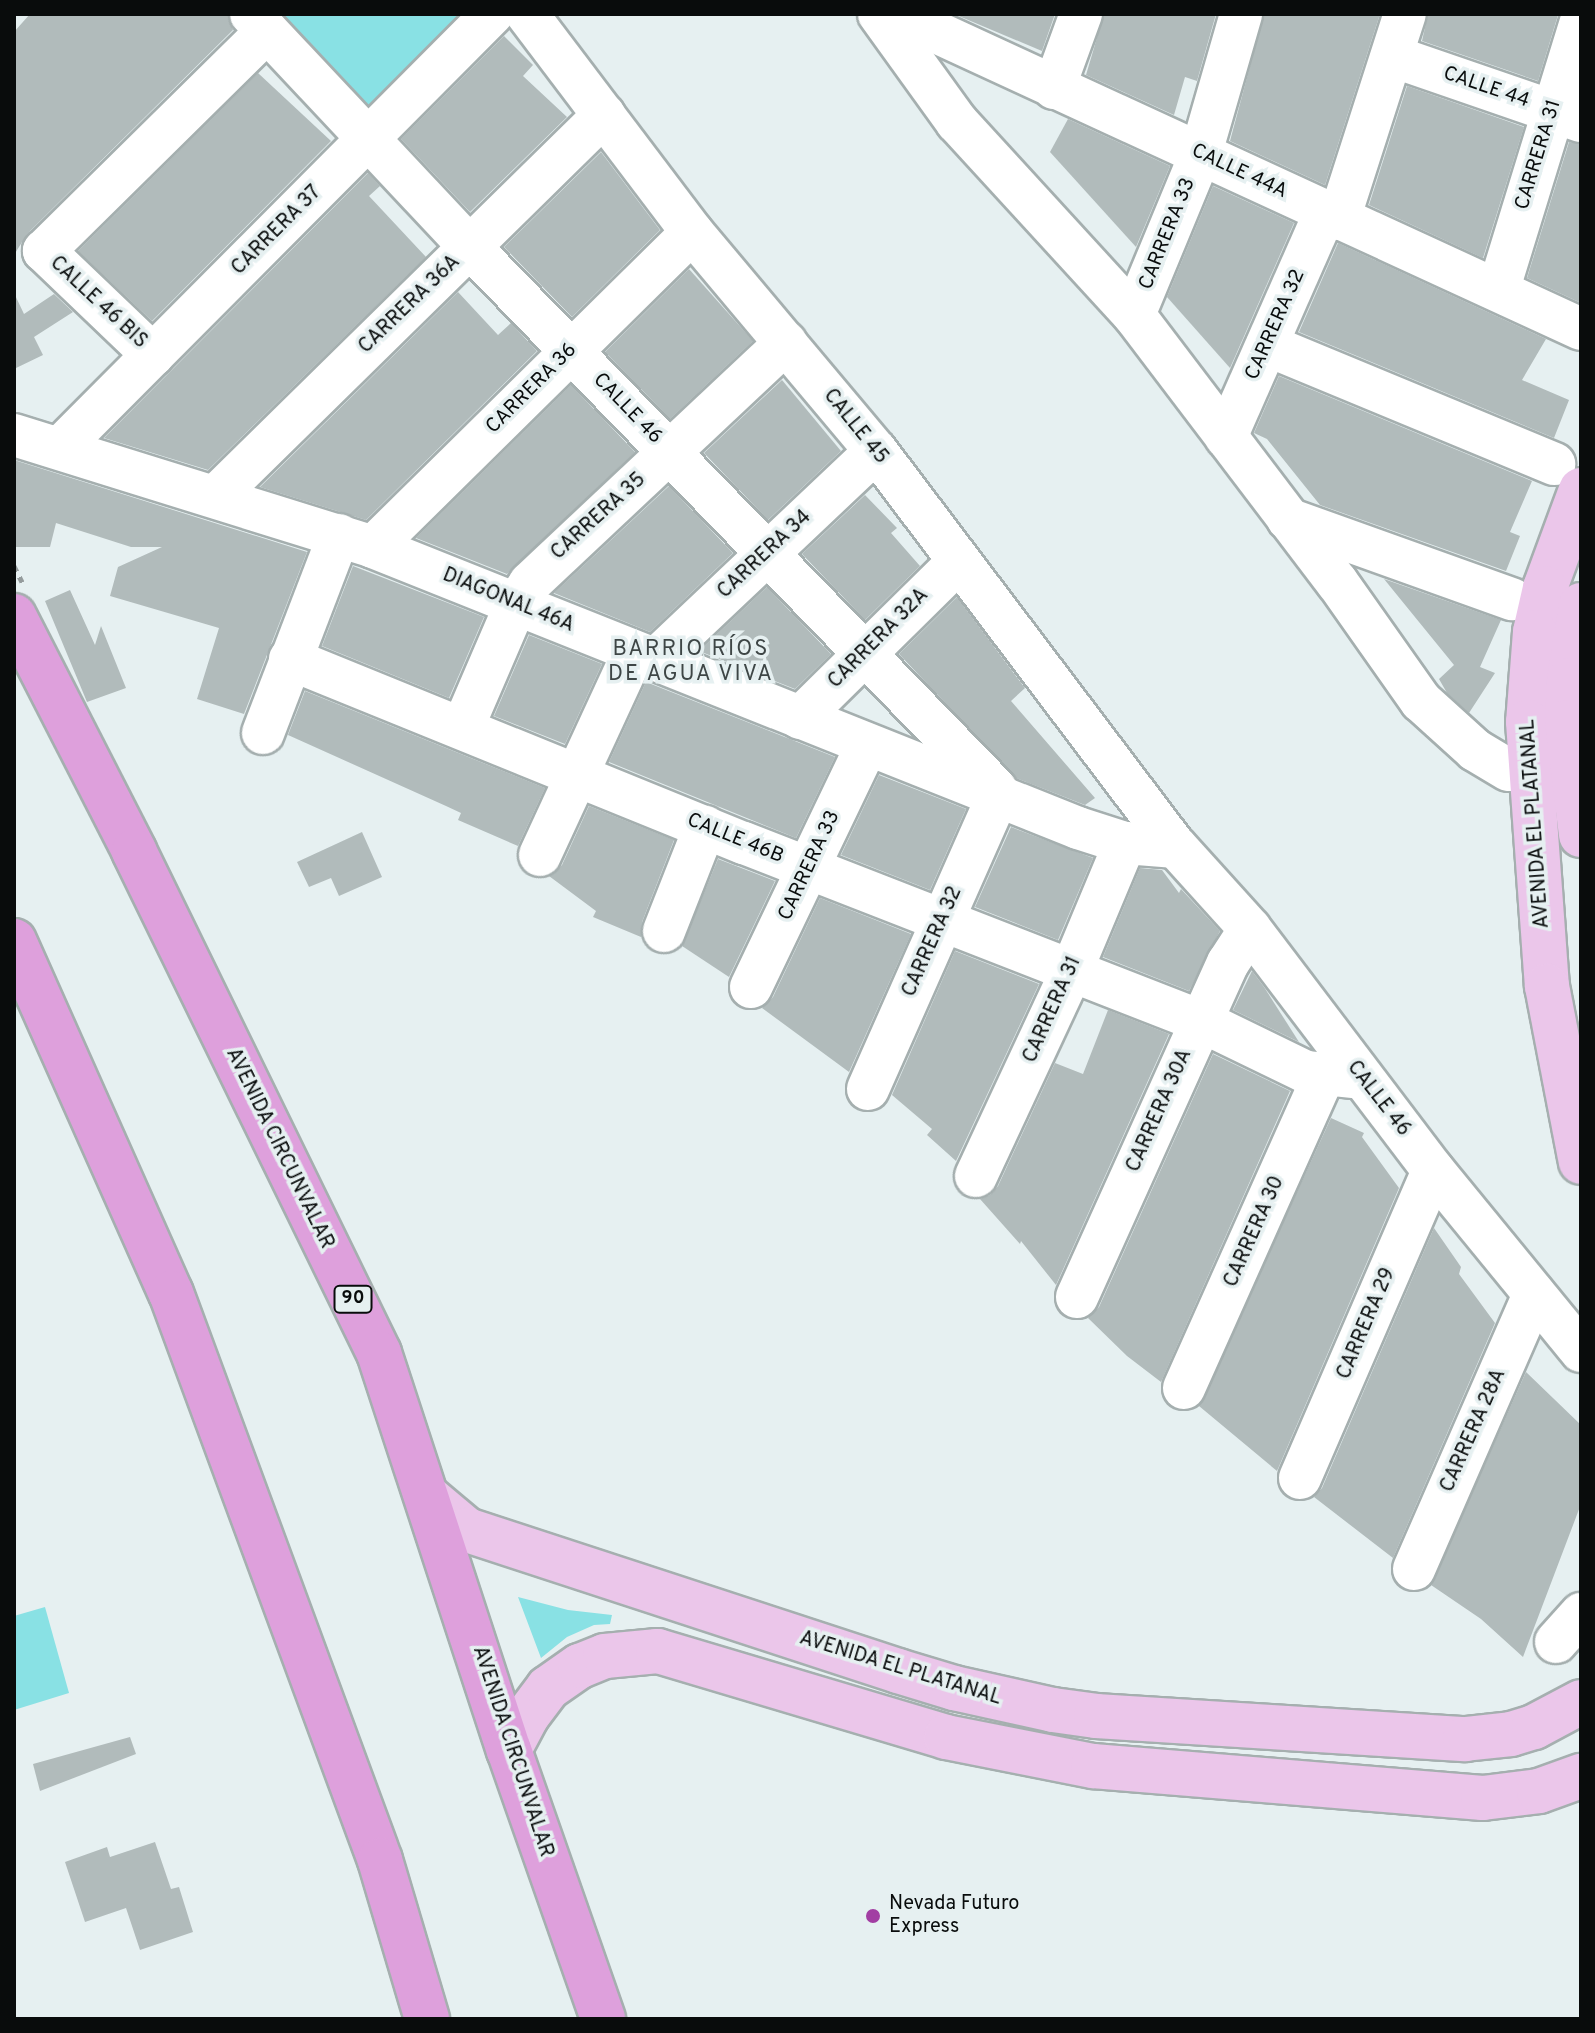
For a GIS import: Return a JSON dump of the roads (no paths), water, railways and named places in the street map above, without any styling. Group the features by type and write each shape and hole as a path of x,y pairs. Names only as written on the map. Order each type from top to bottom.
{"highway":[{"name":"AVENIDA CIRCUNVALAR","path":"14,616 134,851 379,1353 430,1499 509,1750 603,2019"},
{"path":"14,941 171,1293 380,1860 427,2019"}],"main road":[{"name":"AVENIDA EL PLATANAL","path":"1567,477 1533,647 1528,722 1547,986 1581,1162"},
{"name":"AVENIDA EL PLATANAL","path":"1581,605 1569,680 1567,722 1581,835"},
{"name":"AVENIDA EL PLATANAL","path":"430,1499 467,1530 912,1676 1053,1710 1096,1716 1465,1739 1511,1734 1534,1727 1581,1702"},
{"path":"509,1750 527,1716 548,1688 580,1666 605,1656 658,1651 946,1737 1063,1762 1483,1798 1539,1791 1581,1776"}],"street":[{"name":"CARRERA 37","path":"61,447 492,14"},
{"name":"CALLE 45","path":"527,14 692,232 876,451 1176,847"},
{"path":"879,14 957,122 1134,315 1421,701 1475,750 1508,770"},
{"path":"1054,88 1081,14"},
{"name":"CARRERA 33","path":"1134,315 1201,153 1241,14"},
{"name":"CARRERA 32","path":"1226,437 1267,345 1332,216 1405,14"},
{"name":"CALLE 44A","path":"913,18 1054,88 1201,153 1332,216 1499,288 1581,329"},
{"name":"CALLE 46","path":"259,22 470,247 1002,798"},
{"name":"CALLE 46 BIS","path":"153,355 44,251 259,22"},
{"name":"CARRERA 31","path":"1499,288 1567,116 1581,22"},
{"name":"CALLE 44","path":"1392,56 1567,116"},
{"name":"CARRERA 36A","path":"216,496 604,115"},
{"name":"CARRERA 36","path":"263,733 290,659 356,541 570,351 692,232"},
{"name":"CARRERA 35","path":"463,727 516,604 552,559 786,343"},
{"path":"1267,345 1567,477"},
{"name":"DIAGONAL 46A","path":"14,435 61,447 356,541 1002,798 1125,843 1176,847"},
{"name":"CARRERA 34","path":"540,855 576,774 645,656 766,553 876,451"},
{"path":"1288,519 1512,599"},
{"name":"CARRERA 32A","path":"800,718 863,652 959,561"},
{"name":"CALLE 46B","path":"290,659 942,922 1201,1021 1306,1072 1343,1077"},
{"name":"CARRERA 33","path":"751,987 867,745"},
{"name":"CARRERA 32","path":"868,1089 942,922 1002,798"},
{"path":"664,931 705,827"},
{"name":"CARRERA 31","path":"976,1176 1071,972 1125,843"},
{"name":"CALLE 46","path":"1176,847 1250,929 1343,1077 1433,1170 1581,1351"},
{"name":"CARRERA 30A","path":"1077,1297 1228,963 1250,929"},
{"name":"CARRERA 30","path":"1184,1388 1343,1077"},
{"name":"CARRERA 29","path":"1300,1478 1433,1170"},
{"name":"CARRERA 28A","path":"1414,1569 1534,1294"}],"place":[{"name":"Nevada Futuro Express","path":"873,1916"}],"district":[{"name":"BARRIO RÍOS DE AGUA VIVA","path":"691,662"}]}
